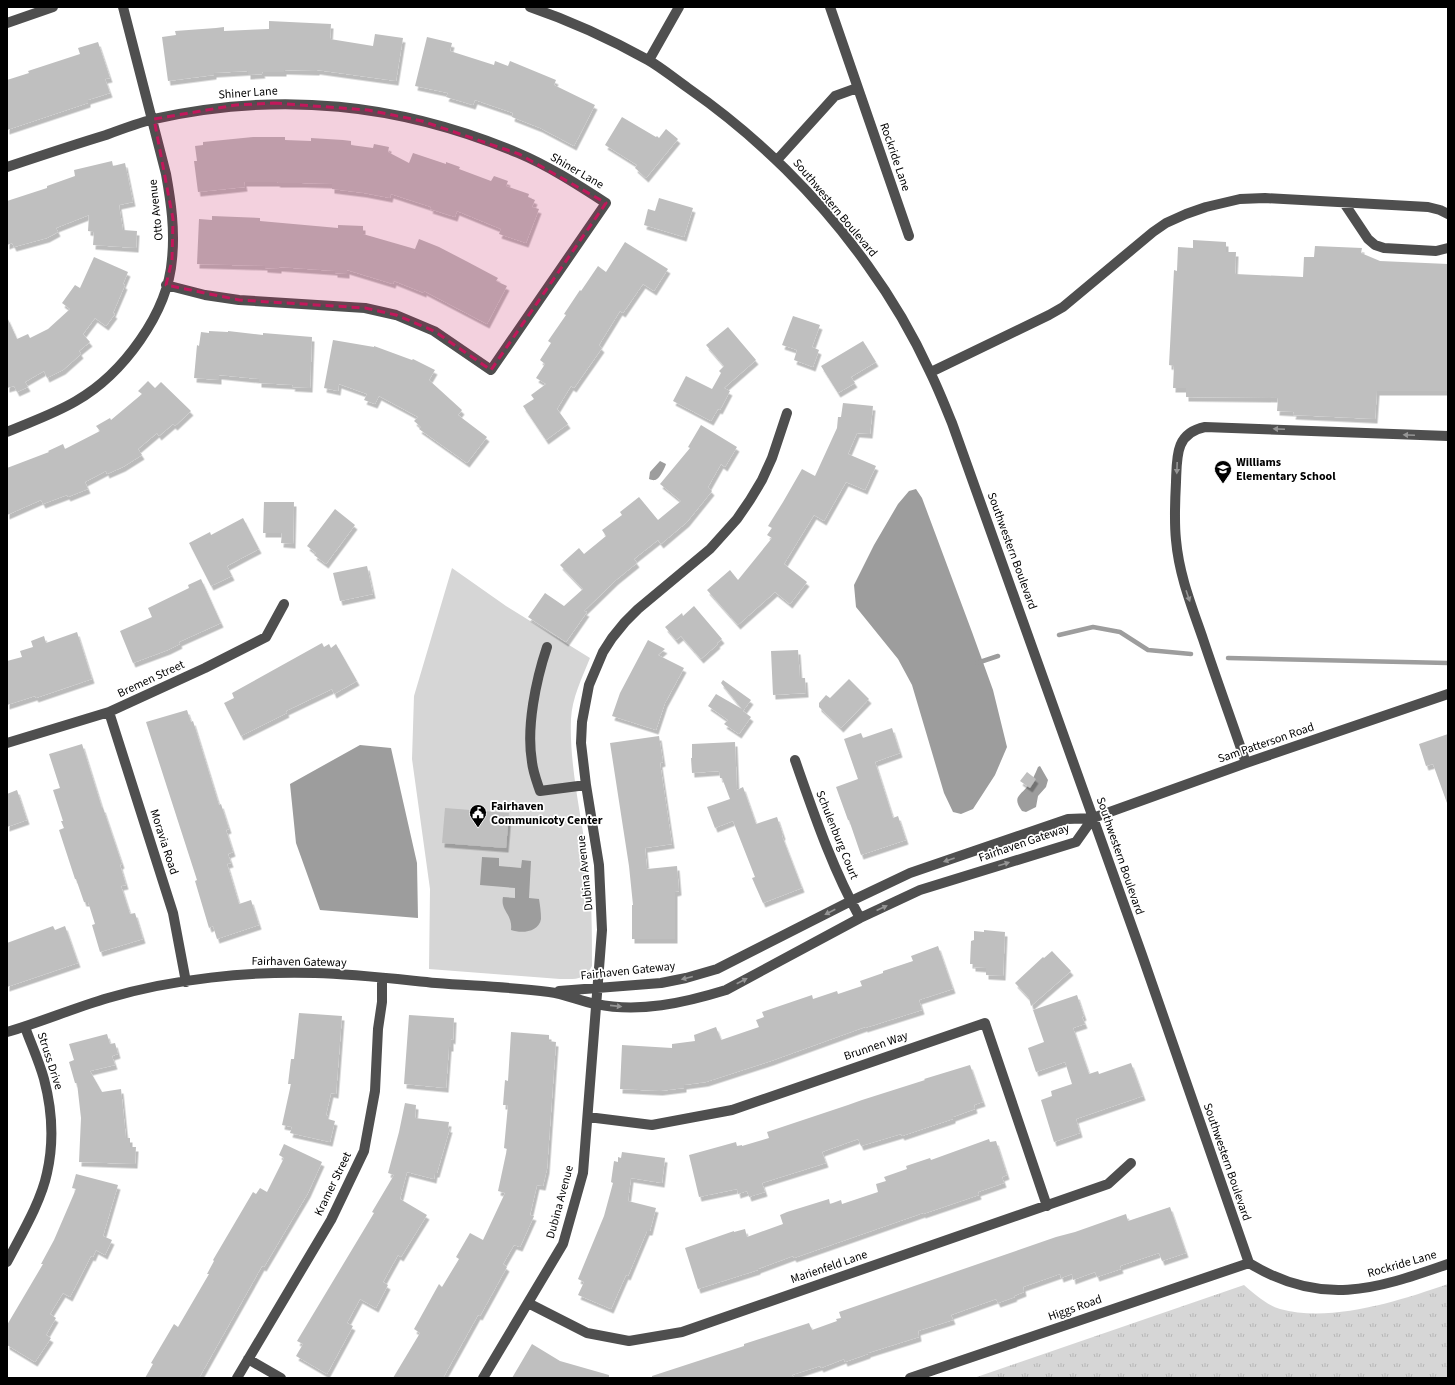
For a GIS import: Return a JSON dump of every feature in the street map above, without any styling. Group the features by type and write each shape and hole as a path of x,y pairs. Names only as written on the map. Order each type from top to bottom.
{"street":[{"path":"7,23 53,7"},
{"name":"Otto Avenue","path":"7,432 54,413 78,400 113,372 138,343 159,306 166,285 172,260 173,219 166,174 124,7"},
{"name":"Southwestern Boulevard","path":"530,7 557,16 649,60 714,106 777,160 840,229 868,266 893,304 931,372 952,423 1093,818 1249,1264"},
{"path":"649,60 679,7"},
{"name":"Rockride Lane","path":"830,7 908,236"},
{"path":"777,160 835,96 857,88"},
{"name":"Shiner Lane","path":"7,167 152,120 236,105 274,103 322,105 368,110 422,120 471,136 519,154 556,172 606,203 491,370 461,348 434,331 396,315 365,308 239,300 205,295 166,285"},
{"path":"931,372 1063,307 1153,232 1186,214 1227,202 1253,198 1428,207 1448,214"},
{"path":"1344,203 1368,240 1375,245 1384,248 1436,251 1448,248"},
{"name":"Dubina Avenue","path":"483,1378 563,1244 583,1173 602,930 600,865 586,785 581,743 582,722 589,685 603,652 612,638 638,609 710,549 737,519 750,500 772,458 788,414"},
{"path":"1246,763 1183,581 1174,521 1177,456 1180,443 1196,429 1205,427 1448,436"},
{"name":"Bremen Street","path":"7,743 109,712 205,668 266,637 284,604"},
{"path":"547,647 539,670 531,738 532,761 540,791 586,785"},
{"name":"Sam Patterson Road","path":"1093,818 1246,763 1448,694"},
{"name":"Moravia Road","path":"109,712 173,913 186,982"},
{"name":"Schulenburg Court","path":"795,760 826,846 860,918"},
{"name":"Fairhaven Gateway","path":"7,1032 108,998 138,990 234,976 276,973 317,973 551,992 661,983 686,978 717,969 851,901 910,873 1068,819 1093,818"},
{"name":"Fairhaven Gateway","path":"551,992 597,1004 624,1007 646,1007 701,997 726,990 860,918 920,890 1076,842 1093,818"},
{"name":"Kramer Street","path":"237,1378 331,1220 364,1151 375,1091 378,1029 382,1002 382,978"},
{"name":"Brunnen Way","path":"588,1116 652,1125 732,1110 985,1022 1047,1206"},
{"name":"Struss Drive","path":"7,1262 34,1210 47,1173 50,1147 51,1120 48,1096 44,1077 25,1027"},
{"name":"Marienfeld Lane","path":"528,1303 587,1333 629,1341 682,1332 1108,1184 1131,1163"},
{"name":"Rockride Lane","path":"1249,1264 1268,1275 1286,1282 1329,1290 1346,1290 1385,1285 1448,1264"},
{"name":"Higgs Road","path":"910,1378 1249,1264"},
{"path":"248,1359 281,1378"}],"highlighted area":[{"path":"274,103 368,110 422,121 519,154 606,203 491,370 434,331 396,315 365,308 239,300 166,285 172,260 173,219 154,119 236,105"}],"green space":[{"path":"452,568 506,606 590,658 575,696 571,719 572,755 576,792 588,865 592,915 592,966 586,974 579,978 560,979 429,969 430,889 412,759 414,696"},
{"path":"1448,1284 1448,1378 974,1378 1244,1285 1266,1302 1280,1309 1300,1313 1321,1313 1343,1312 1387,1303"}],"shaded area":[{"path":"660,461 666,464 662,472 656,480 649,479 650,472"},
{"path":"916,489 922,498 993,690 1007,747 995,775 973,809 961,814 953,812 944,793 912,685 898,659 856,607 854,585 874,545 898,504 909,491"},
{"path":"360,745 391,748 417,863 418,918 320,910 296,843 290,784"},
{"path":"1040,766 1048,780 1046,787 1038,796 1036,807 1026,812 1022,811 1017,800 1030,783 1038,767"},
{"path":"482,857 499,858 499,866 521,868 522,860 531,861 529,898 539,899 541,911 540,923 537,927 525,932 511,930 510,920 503,906 503,897 515,898 515,888 480,885"}],"building":[{"path":"269,21 331,24 330,39 373,46 375,34 403,38 396,81 317,70 284,70 284,72 262,72 263,74 248,75 248,71 214,73 214,75 168,81 162,37 176,35 175,31 224,27 224,31 269,29"},
{"path":"427,37 452,43 450,51 494,65 495,61 508,66 510,61 556,80 554,85 595,105 574,146 540,128 512,117 513,113 475,100 473,105 446,97 448,93 415,86"},
{"path":"98,42 110,78 105,79 110,93 88,100 88,103 7,130 7,80 29,73 28,71 80,54 78,48"},
{"path":"622,117 656,137 657,136 659,138 666,129 678,139 646,178 635,168 637,165 605,145"},
{"path":"253,137 285,137 285,140 311,141 311,138 343,140 351,141 351,145 373,148 374,144 389,147 388,152 409,163 413,153 460,167 459,169 491,181 494,176 508,181 506,186 529,194 528,197 535,200 532,207 539,209 526,243 499,234 501,229 457,211 455,217 430,209 431,207 391,194 390,198 332,189 332,184 244,182 245,187 198,192 194,161 197,161 195,146 203,145 203,142"},
{"path":"112,161 113,166 125,163 133,202 119,205 123,230 137,231 136,248 93,245 94,232 88,231 89,215 56,228 58,232 47,238 14,247 12,243 7,245 7,201 47,188 47,186 75,176 74,170"},
{"path":"659,198 693,208 684,237 644,225 648,209 655,211"},
{"path":"212,216 260,218 260,221 338,228 338,225 363,226 363,234 415,249 419,239 439,247 498,278 496,281 507,286 487,324 424,291 424,293 394,281 393,284 347,270 347,274 335,273 335,271 279,267 279,269 265,268 265,266 197,264 199,219 212,220"},
{"path":"1193,240 1226,242 1226,252 1236,252 1235,274 1303,277 1304,257 1314,257 1315,246 1362,248 1361,253 1380,261 1448,264 1448,391 1377,391 1375,419 1293,415 1294,412 1277,411 1278,398 1186,397 1186,388 1173,388 1174,366 1169,365 1174,270 1177,271 1178,247 1193,248"},
{"path":"625,242 668,269 654,291 643,284 623,313 620,311 599,345 602,348 574,388 571,386 557,409 568,424 546,440 523,406 534,399 531,395 546,384 536,378 545,364 540,360 551,343 548,341 566,315 564,314 580,290 581,291 598,266 606,272"},
{"path":"94,257 128,272 123,284 125,285 113,313 115,314 106,326 95,318 83,334 90,342 79,351 81,354 63,370 47,378 44,371 25,382 28,387 17,392 14,386 7,388 7,317 17,339 28,334 30,338 48,329 70,309 62,303 75,285 80,288"},
{"path":"793,316 820,325 812,347 819,350 813,367 794,360 797,350 782,345"},
{"path":"728,327 756,360 724,388 730,391 720,410 718,409 711,421 673,401 686,376 712,389 721,373 719,371 724,366 706,345"},
{"path":"209,331 312,337 310,388 292,387 293,385 259,383 259,379 219,375 219,380 194,378 197,345 199,346 201,332 209,333"},
{"path":"333,340 374,346 412,360 413,359 435,370 429,380 462,410 458,415 487,437 467,463 419,429 421,427 414,421 418,417 379,396 375,404 364,400 367,394 339,384 338,391 324,388"},
{"path":"863,341 876,362 851,377 855,383 838,393 821,366"},
{"path":"148,381 155,388 161,382 191,411 175,426 173,424 159,436 157,433 138,449 142,455 123,467 107,474 106,471 85,482 88,489 68,497 67,495 43,504 41,500 7,515 7,468 49,452 48,451 63,444 65,449 100,431 96,426 110,418 111,420 142,394 138,391"},
{"path":"843,403 873,406 870,434 857,433 848,454 876,466 865,490 846,482 824,521 814,515 784,564 807,582 790,604 775,592 738,625 707,590 730,570 738,580 772,538 767,535 772,528 768,526 802,469 815,476 837,428 838,417 841,417"},
{"path":"701,425 737,447 725,467 721,464 708,487 712,491 687,522 661,544 658,540 634,559 637,563 616,580 584,611 587,612 566,642 528,617 545,593 564,606 583,589 560,565 579,548 584,554 606,536 602,530 622,515 620,512 639,497 658,520 681,501 660,484 690,448 688,447"},
{"path":"264,502 294,502 293,544 281,543 282,533 263,533"},
{"path":"335,509 355,525 326,564 314,555 316,553 307,546"},
{"path":"243,518 259,549 227,566 232,576 211,586 189,543 210,532 211,535"},
{"path":"367,566 373,594 340,601 333,573"},
{"path":"201,579 221,623 179,642 180,644 168,650 133,663 120,631 152,617 148,608 189,588 188,585"},
{"path":"694,606 722,639 701,659 681,636 676,640 665,627 682,613 683,616"},
{"path":"77,632 92,679 36,698 35,696 7,705 7,661 22,657 20,651 33,647 31,641 44,636 46,643"},
{"path":"648,640 665,649 658,655 684,668 665,703 656,730 612,716 620,693"},
{"path":"322,643 324,647 329,644 331,648 336,644 357,681 334,694 332,689 286,711 287,713 241,736 224,703 234,698 232,693"},
{"path":"798,650 800,678 805,678 806,693 773,695 771,651"},
{"path":"849,679 869,699 841,728 819,707 819,703 826,695 830,698"},
{"path":"723,680 751,700 743,711 751,717 739,734 724,724 728,720 708,706 716,694 742,709 721,683"},
{"path":"187,710 191,722 193,721 219,805 221,804 229,829 226,830 233,852 228,854 231,863 227,864 239,904 251,900 259,925 217,939 213,926 209,928 195,881 197,880 146,722"},
{"path":"892,728 900,753 875,762 893,818 898,816 906,840 861,855 836,787 858,779 844,739 861,733 863,738"},
{"path":"1448,734 1447,803 1433,764 1426,766 1419,744"},
{"path":"659,736 663,762 660,763 672,844 645,848 647,869 677,866 679,891 675,892 675,939 632,939 633,905 629,866 610,743"},
{"path":"735,742 737,790 743,787 756,824 777,817 783,835 782,836 802,888 763,903 752,878 755,877 733,821 715,828 707,807 730,799 722,778 720,778 719,771 692,773 692,744"},
{"path":"82,744 102,808 122,864 120,865 126,885 121,886 130,914 135,913 143,939 100,952 92,925 95,924 88,902 84,902 59,830 64,828 61,821 63,821 53,790 60,788 49,754"},
{"path":"1027,772 1036,779 1030,788 1020,781"},
{"path":"17,790 27,820 7,827 7,794"},
{"path":"445,808 509,813 506,848 442,843"},
{"path":"53,926 55,930 65,926 78,963 7,987 7,943"},
{"path":"984,930 1005,932 1003,976 986,975 986,968 973,967 973,964 970,964 971,941 974,940 974,931 984,932"},
{"path":"938,946 953,989 919,1000 922,1010 865,1027 771,1061 706,1082 684,1085 684,1088 660,1091 620,1089 622,1045 672,1048 672,1044 695,1041 694,1035 716,1027 721,1040 759,1027 756,1020 764,1017 762,1012 812,995 813,999 837,991 838,994 862,986 860,981 883,973 883,971 913,961 911,956"},
{"path":"1052,951 1071,971 1031,1006 1029,998 1015,983 1043,957 1044,958"},
{"path":"1077,995 1085,1024 1073,1028 1089,1074 1098,1071 1099,1074 1131,1063 1143,1096 1076,1119 1080,1133 1054,1142 1041,1100 1052,1096 1051,1091 1072,1084 1065,1062 1036,1072 1028,1048 1044,1042 1033,1010"},
{"path":"299,1013 342,1016 336,1094 331,1093 326,1115 328,1116 328,1119 335,1121 330,1142 290,1133 292,1127 282,1125 291,1084 288,1084 291,1059 294,1059"},
{"path":"409,1015 454,1018 453,1040 451,1039 451,1047 449,1047 446,1088 404,1084"},
{"path":"511,1032 549,1035 549,1041 556,1042 547,1169 543,1186 537,1185 530,1215 534,1216 520,1247 514,1245 503,1264 507,1267 443,1378 393,1378 420,1333 414,1329 439,1284 442,1287 459,1259 456,1257 470,1233 483,1240 505,1193 498,1191 507,1149 504,1148 508,1105 503,1105 505,1080 508,1081"},
{"path":"107,1034 110,1044 115,1043 118,1054 112,1056 115,1065 90,1071 102,1092 121,1089 126,1138 130,1138 130,1147 136,1147 135,1164 79,1162 81,1118 77,1083 75,1083 69,1062 74,1060 69,1044"},
{"path":"970,1065 983,1102 974,1105 975,1109 953,1117 953,1119 902,1136 901,1134 861,1146 858,1139 822,1152 826,1163 762,1183 765,1192 749,1197 747,1191 738,1194 737,1189 699,1197 689,1155 736,1142 737,1146 742,1146 769,1138 767,1132"},
{"path":"405,1103 416,1105 415,1118 449,1122 448,1128 450,1128 434,1179 407,1172 400,1199 427,1215 401,1257 398,1255 383,1282 388,1285 376,1308 360,1299 347,1323 353,1326 327,1374 296,1356 303,1344 297,1341 374,1213 372,1212 394,1175 388,1173"},
{"path":"989,1139 990,1142 996,1141 1007,1175 1002,1177 1004,1183 978,1192 979,1195 698,1289 685,1248 734,1231 745,1229 747,1237 783,1224 780,1215 829,1199 830,1204 841,1200 842,1204 878,1192 876,1184 886,1181 884,1177 907,1169 906,1166 930,1158 931,1160"},
{"path":"284,1144 322,1162 308,1193 264,1267 262,1266 199,1378 145,1378 153,1364 151,1363 174,1324 178,1327 209,1274 207,1274 214,1261 213,1260 253,1192 256,1194 260,1188 267,1192 284,1158 279,1155"},
{"path":"622,1152 665,1158 662,1183 631,1178 628,1201 656,1208 650,1231 647,1231 628,1276 626,1275 611,1309 578,1295 584,1282 578,1279 604,1216 613,1183 611,1182 614,1161 618,1162 618,1157 621,1158"},
{"path":"76,1174 118,1185 103,1236 112,1240 105,1255 96,1250 93,1257 91,1256 70,1297 63,1293 50,1314 56,1318 46,1335 51,1338 35,1362 7,1345 7,1325 43,1264 41,1264 54,1240 76,1189 72,1188"},
{"path":"1170,1207 1186,1253 1162,1261 1159,1253 1120,1266 1121,1269 1097,1277 1095,1272 1073,1280 1072,1274 1061,1278 1060,1274 1023,1287 1024,1292 1014,1296 1015,1297 998,1303 996,1299 951,1315 953,1320 918,1331 919,1337 845,1362 844,1359 821,1368 820,1366 792,1375 794,1378 652,1378 652,1376 809,1323 812,1330 837,1321 836,1319 841,1318 839,1312 1056,1237 1126,1214 1128,1221"},
{"path":"532,1344 560,1361 609,1375 609,1378 512,1378"}],"waterway":[{"path":"1059,635 1093,627 1120,632 1148,650 1191,654"},
{"path":"977,663 998,656"},
{"path":"1228,658 1448,663"}],"place":[{"name":"Williams Elementary School","path":"1223,484"},
{"name":"Fairhaven Communicoty Center","path":"478,828"}]}
